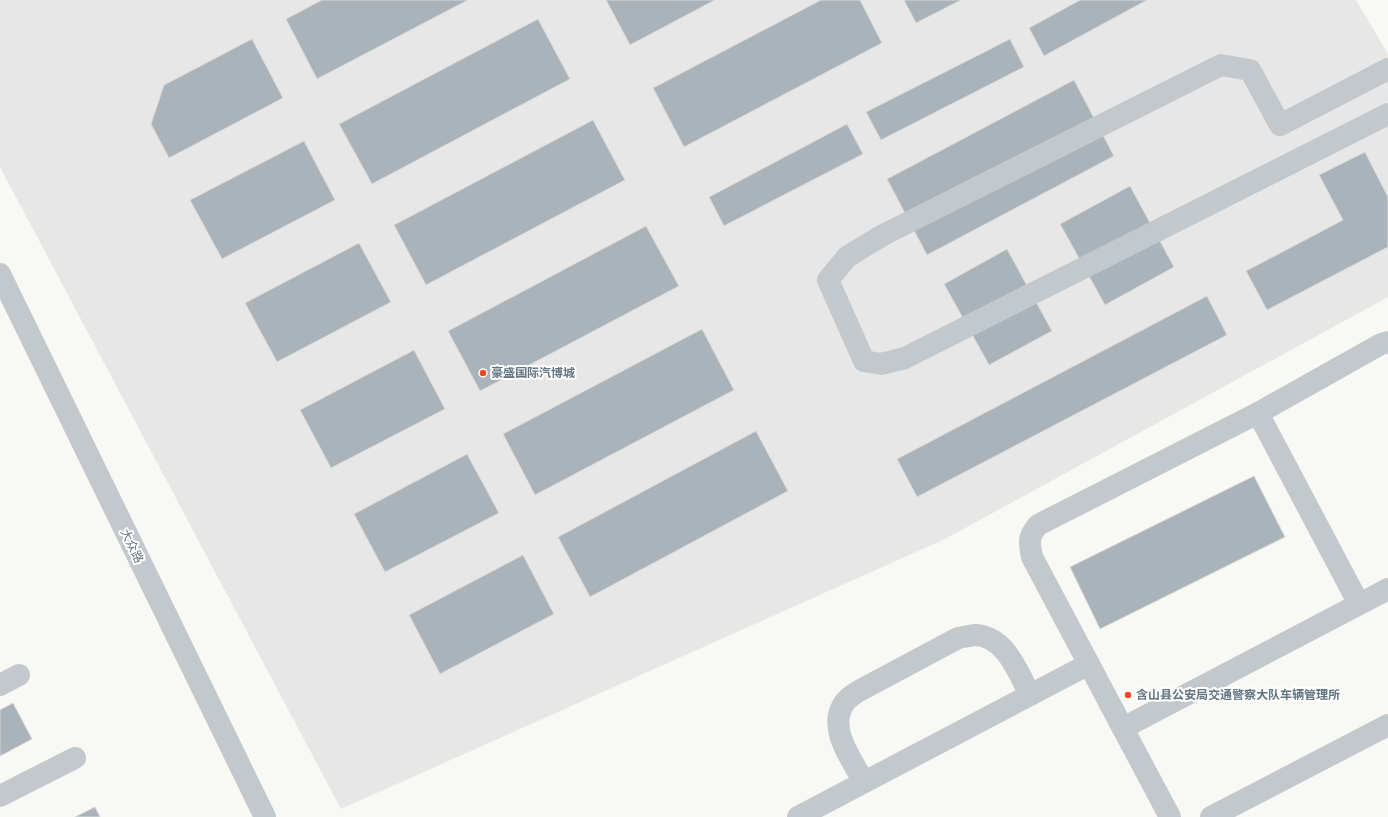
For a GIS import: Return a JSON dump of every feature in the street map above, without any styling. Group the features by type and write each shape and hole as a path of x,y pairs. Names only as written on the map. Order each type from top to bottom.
{"street":[{"path":"1388,69 1280,126 1250,70 1221,65 883,235 847,257 828,280 864,361 881,364 905,358 1388,114"},
{"name":"大众路","path":"0,274 265,817"},
{"path":"1170,817 1032,557 1030,544 1032,533 1038,525 1258,413 1381,344 1388,342"},
{"path":"1258,413 1359,604"},
{"path":"1123,728 1388,589"},
{"path":"864,782 840,738 838,726 840,713 845,702 857,692 958,638 974,635 989,638 999,644 1010,658 1030,695"},
{"path":"798,817 1088,664"},
{"path":"1211,817 1388,725"},
{"path":"0,796 75,758"}],"shaded area":[{"name":"豪盛国际汽博城","path":"0,0 1356,0 1388,54 1388,297 945,539 341,809 0,167"}],"building":[{"path":"322,0 468,0 317,79 286,19"},
{"path":"606,0 715,0 630,45"},
{"path":"821,0 860,0 882,43 684,147 653,88"},
{"path":"904,0 961,0 916,23"},
{"path":"1080,0 1147,0 1044,56 1029,28"},
{"path":"538,19 570,79 372,184 339,124"},
{"path":"252,39 283,98 169,158 151,124 164,85"},
{"path":"1010,39 1024,67 881,140 866,112"},
{"path":"1074,80 1114,156 927,255 887,179"},
{"path":"593,120 625,180 426,285 394,225"},
{"path":"847,124 863,154 724,226 709,197"},
{"path":"304,141 335,200 222,259 190,200"},
{"path":"1365,152 1388,197 1388,247 1267,310 1246,271 1343,220 1319,175"},
{"path":"1130,186 1174,267 1105,305 1060,224"},
{"path":"646,226 679,286 480,391 448,331"},
{"path":"359,243 391,302 277,362 245,303"},
{"path":"1007,249 1052,331 989,365 944,284"},
{"path":"1207,296 1227,335 917,497 897,459"},
{"path":"702,329 734,390 535,495 503,434"},
{"path":"414,350 445,409 331,468 300,410"},
{"path":"756,431 788,491 590,597 558,537"},
{"path":"467,454 499,513 385,572 354,514"},
{"path":"1254,476 1285,537 1100,629 1070,567"},
{"path":"523,555 554,614 440,674 409,615"},
{"path":"13,703 32,739 0,756 0,710"},
{"path":"95,807 100,817 75,817"}],"place":[{"name":"豪盛国际汽博城","path":"483,373"},
{"name":"含山县公安局交通警察大队车辆管理所","path":"1128,695"}]}
